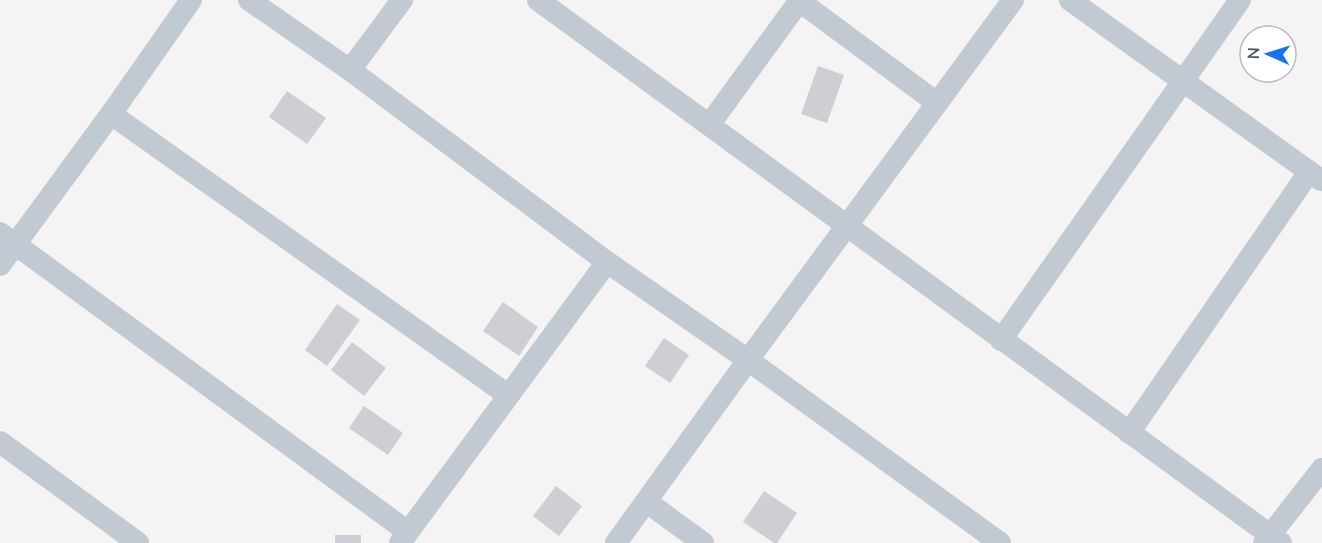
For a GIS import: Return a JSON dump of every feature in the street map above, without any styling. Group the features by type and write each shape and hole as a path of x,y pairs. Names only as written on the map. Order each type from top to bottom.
{"street":[{"path":"0,265 8,238 111,114 191,0"},
{"path":"249,0 350,70 607,262 748,360 1000,543"},
{"path":"350,70 402,0"},
{"path":"538,0 1272,540 1322,469"},
{"path":"709,125 799,0 937,103"},
{"path":"616,543 1013,0"},
{"path":"1070,0 1316,176 1129,433"},
{"path":"1001,340 1240,0"},
{"path":"111,114 508,395"},
{"path":"8,238 404,537 607,262"},
{"path":"0,442 138,543"},
{"path":"647,502 703,543"}],"building":[{"path":"818,66 844,75 827,123 801,114"},
{"path":"287,91 326,118 307,144 269,117"},
{"path":"503,302 538,327 519,356 483,331"},
{"path":"337,304 360,320 327,366 305,350"},
{"path":"664,338 689,355 670,383 645,366"},
{"path":"352,342 386,368 364,396 331,370"},
{"path":"364,406 403,433 388,455 349,428"},
{"path":"556,486 582,506 559,536 533,516"},
{"path":"764,491 797,513 777,543 743,522"},
{"path":"335,535 361,535 361,543 335,543"}]}
